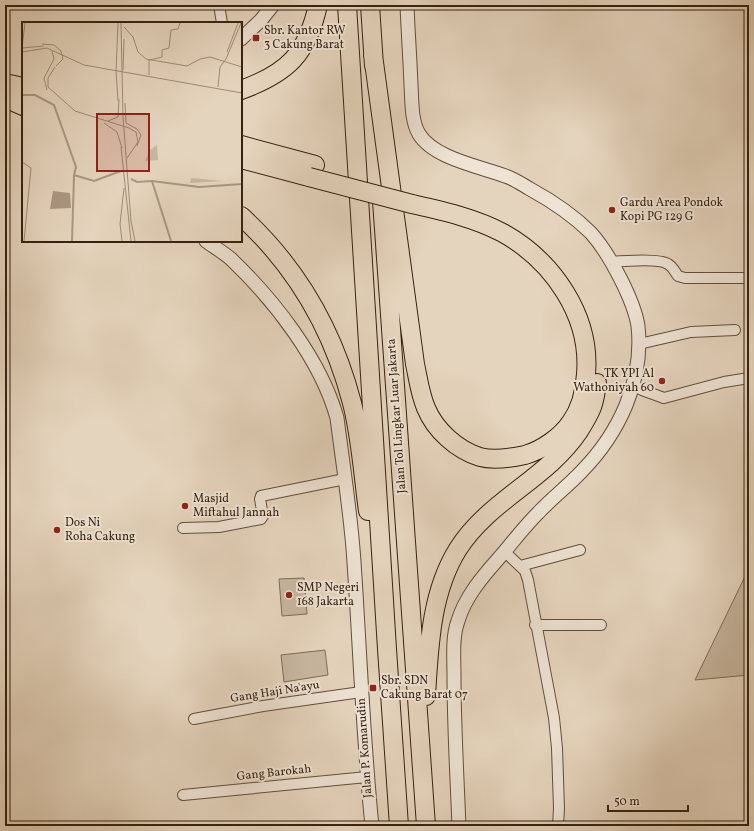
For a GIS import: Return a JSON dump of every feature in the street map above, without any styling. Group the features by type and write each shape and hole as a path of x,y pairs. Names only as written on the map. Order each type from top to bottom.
{"highway":[{"path":"244,89 262,82 291,63 303,48 311,32 318,5"},
{"name":"Jalan Tol Lingkar Luar Jakarta","path":"347,5 399,826"},
{"name":"Jalan Tol Lingkar Luar Jakarta","path":"370,5 426,826"},
{"path":"242,145 312,171 413,198 468,218 503,233 533,253 546,266 570,301 582,330 587,356 586,385 577,412 571,423 563,432 549,443 532,452 516,457 482,457 472,454 449,439 440,430 426,408 421,395 415,364 373,56"},
{"path":"5,77 22,80"},
{"path":"5,83 22,87"},
{"path":"5,98 22,104"},
{"path":"242,159 312,171"},
{"path":"413,198 468,206 491,214 512,225 543,247 555,259 582,299 596,340 599,360 598,379 592,408 585,422 574,438 554,461 482,519 458,548 448,566 435,607 430,637 425,704 423,786"},
{"path":"242,217 275,250 291,270 306,293 322,321 347,385 357,428 387,649"}],"street":[{"path":"219,5 222,22"},
{"path":"242,38 261,20 273,5"},
{"path":"407,5 412,103 414,121 417,131 421,137 428,145 462,162 510,177 552,201 591,233 612,262 633,306 639,344 634,386 618,423 604,445 581,472 527,524 504,551 478,583 457,621 454,655 455,734 459,826"},
{"name":"Jalan P. Komarudin","path":"207,242 230,258 268,298 284,318 314,365 332,402 337,418 354,561 361,692 372,826"},
{"path":"612,262 642,260 666,263 672,267 678,276 685,278 749,278"},
{"path":"639,344 691,332 735,330"},
{"path":"634,386 664,398 724,382 749,378"},
{"path":"183,528 219,526 261,519 263,516 260,499 261,496 345,479"},
{"path":"520,566 580,550"},
{"path":"504,551 525,571 528,580 535,625 552,707 557,748 559,808 558,826"},
{"path":"535,625 601,625"},
{"name":"Gang Haji Na'ayu","path":"194,719 263,706 361,692"},
{"name":"Gang Barokah","path":"183,795 367,777"}],"shaded area":[{"path":"749,568 749,675 695,680"},
{"path":"304,578 307,614 282,616 279,579"},
{"path":"325,650 328,675 284,682 281,655"}],"place":[{"name":"Sbr. Kantor RW 3 Cakung Barat","path":"256,38"},
{"name":"Gardu Area Pondok Kopi PG 129 G","path":"612,210"},
{"name":"TK YPI Al Wathoniyah 60","path":"662,381"},
{"name":"Masjid Miftahul Jannah","path":"185,506"},
{"name":"Dos Ni Roha Cakung","path":"57,530"},
{"name":"SMP Negeri 168 Jakarta","path":"289,595"},
{"name":"Sbr. SDN Cakung Barat 07","path":"373,688"}]}
